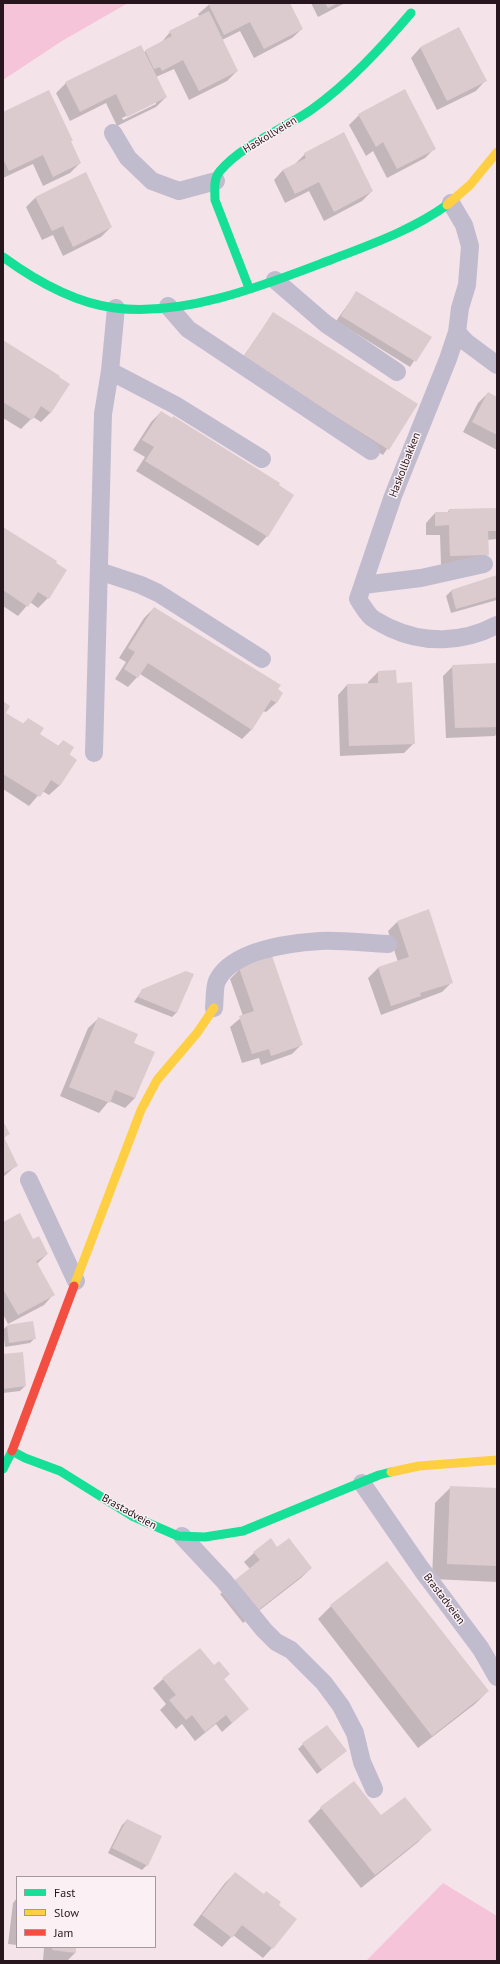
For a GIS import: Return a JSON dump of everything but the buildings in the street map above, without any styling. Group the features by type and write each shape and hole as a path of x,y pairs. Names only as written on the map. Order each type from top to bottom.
{"street":[{"name":"Haskollveien","path":"216,181 219,173 232,158 296,120 324,99 383,47 411,13"},
{"path":"3,256 30,275 60,291 116,308 147,309 213,299 294,274 385,240 418,224 451,203 479,175 497,152"},
{"path":"216,181 215,200 249,288"},
{"path":"3,1469 12,1451 35,1394 141,1110 157,1080 197,1033 214,1008"},
{"name":"Brastadveien","path":"12,1451 25,1458 60,1471 132,1516 155,1527 182,1536 205,1537 243,1531 379,1475 419,1466 497,1460"}],"lane":[{"path":"113,133 128,158 152,181 179,191 216,181"},
{"name":"Haskollbakken","path":"361,592 395,488 448,359 457,332 460,308 468,278 470,246 464,225 451,203"},
{"path":"275,280 326,324 397,372"},
{"path":"168,306 188,330 371,450"},
{"path":"94,752 103,414 110,371 116,308"},
{"path":"457,332 466,342 497,365"},
{"path":"110,371 175,405 262,459"},
{"path":"484,564 361,592 371,617 399,632 417,637 438,640 455,639 488,630 497,625"},
{"path":"99,570 141,585 158,593 262,659"},
{"path":"214,1008 217,981 233,963 256,952 275,947 320,941 388,944"},
{"path":"29,1180 76,1281"},
{"name":"Brastadveien","path":"362,1483 422,1570 481,1649 497,1678"},
{"path":"182,1536 224,1581 264,1630 276,1642 291,1650 324,1682 341,1706 355,1732 362,1762 374,1789"}],"shaded area":[{"path":"3,3 128,3 62,41 3,80"},
{"path":"443,1883 497,1916 497,1961 366,1961"}],"traffic: fast":[{"path":"249,288 215,200 215,185 218,174 229,161 251,145 300,117 325,100 376,52 411,13"},
{"path":"3,257 56,290 85,301 115,308 142,310 170,308 198,303 254,288 362,248 392,236 420,222 447,205"},
{"path":"3,1469 12,1451 25,1458 60,1471 132,1516 178,1536 205,1537 243,1531 379,1475 391,1472"}],"traffic: slow":[{"path":"447,205 470,185 497,152"},
{"path":"74,1286 141,1110 157,1080 197,1033 214,1008"},
{"path":"391,1472 419,1466 497,1460"}],"traffic: jam":[{"path":"12,1451 74,1286"}]}
